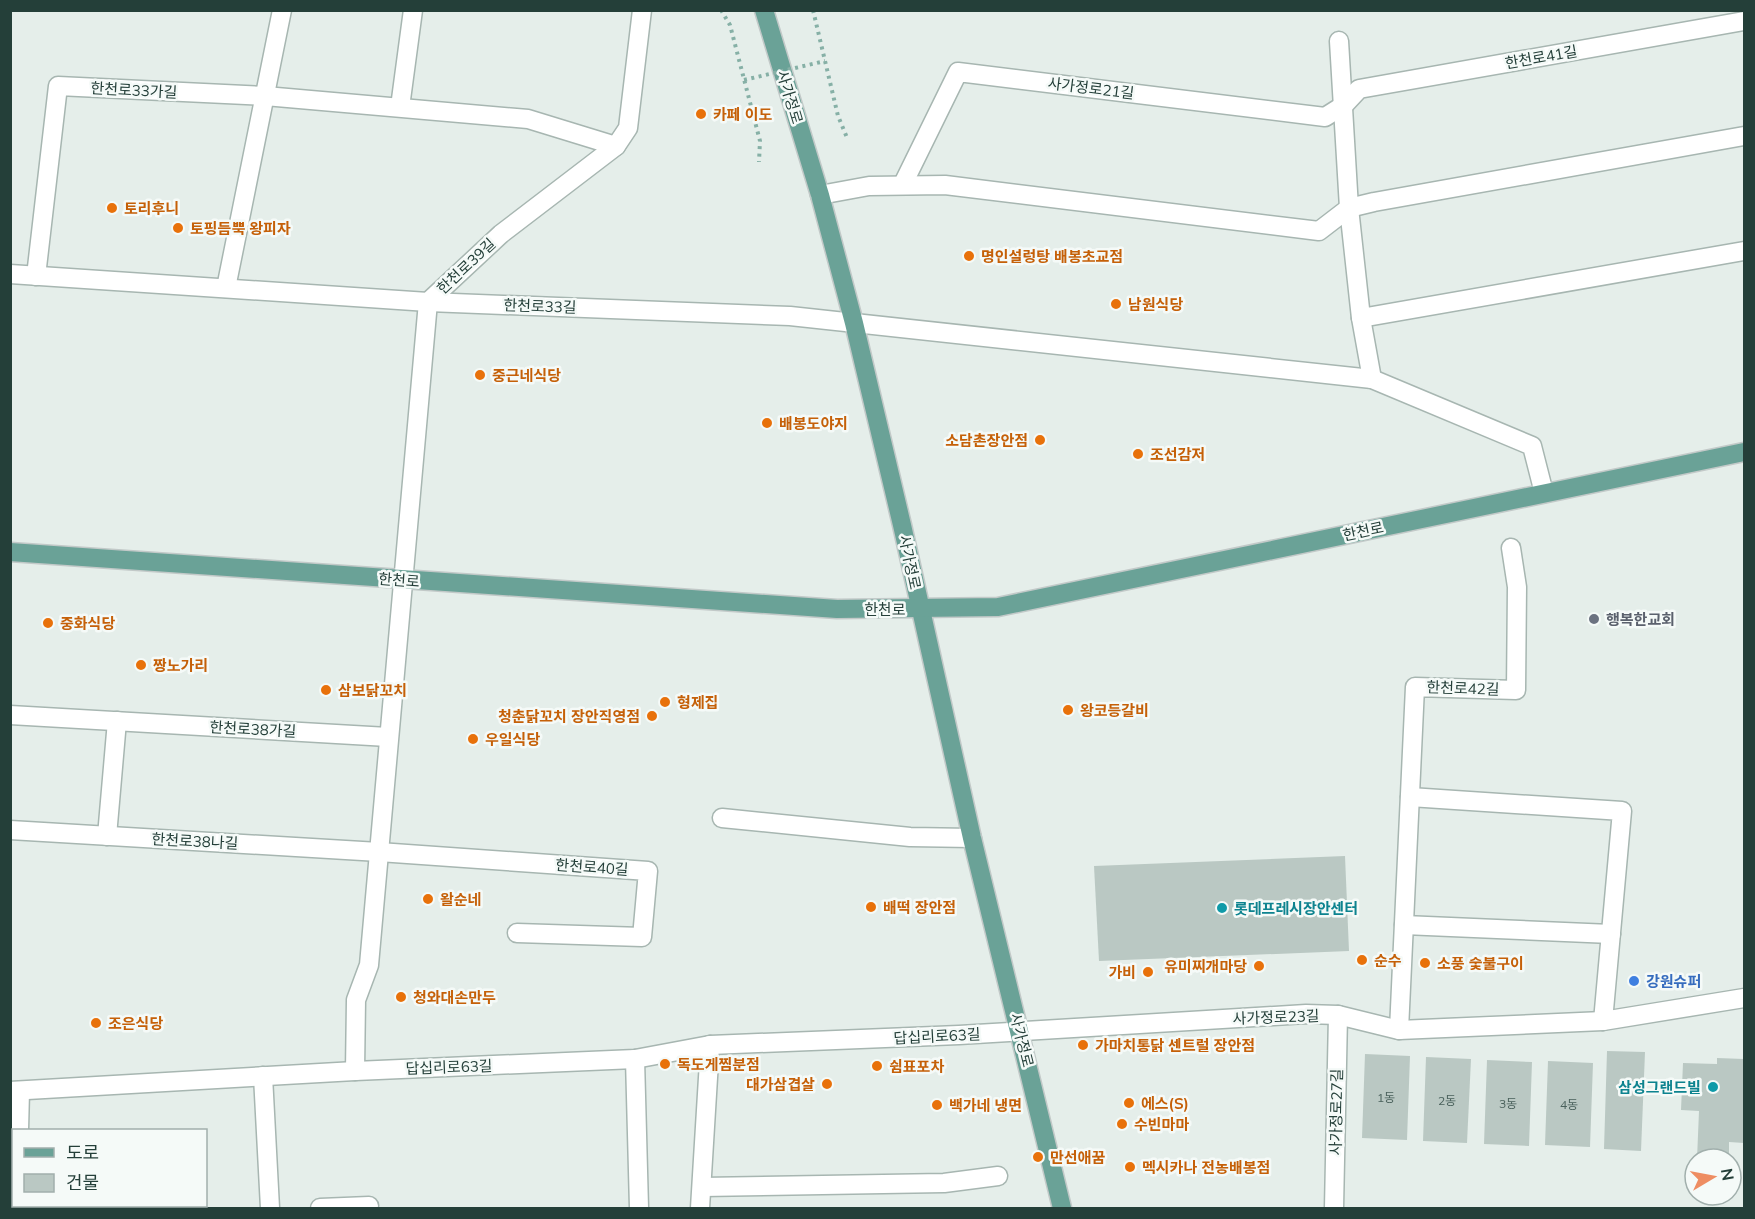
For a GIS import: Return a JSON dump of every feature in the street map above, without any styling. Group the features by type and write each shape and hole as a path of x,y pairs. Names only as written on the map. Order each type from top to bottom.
{"main road":[{"name":"사가정로","path":"765,10 820,195 854,323 972,838 1062,1209"},
{"name":"한천로","path":"10,552 837,609 998,608 1744,452"}],"street":[{"path":"226,288 282,10"},
{"path":"400,107 413,10"},
{"name":"한천로39길","path":"403,580 428,302 501,234 616,146 628,128 642,10"},
{"name":"한천로41길","path":"1344,105 1359,89 1744,21"},
{"path":"1339,42 1349,208 1361,318 1372,379"},
{"name":"사가정로21길","path":"903,184 958,72 1326,117 1344,105"},
{"name":"한천로33가길","path":"36,276 58,86 265,96 528,119 616,146"},
{"path":"820,195 869,186 945,184 1319,231 1349,208 1374,201 1744,135"},
{"path":"1361,318 1744,251"},
{"name":"한천로33길","path":"10,274 428,302 790,316 854,323"},
{"path":"854,323 1372,379 1532,446 1544,493"},
{"name":"한천로42길","path":"1399,1030 1415,687 1516,690 1517,587 1511,548"},
{"path":"356,1071 356,1000 369,965 403,580"},
{"name":"한천로38가길","path":"10,715 388,737"},
{"path":"107,836 117,721"},
{"path":"1410,797 1622,811 1603,1021"},
{"path":"722,818 910,837 972,838"},
{"name":"한천로38나길","path":"10,830 379,852"},
{"name":"한천로40길","path":"379,852 648,871 642,937 516,933"},
{"path":"1404,925 1611,934"},
{"name":"사가정로23길","path":"1020,1031 1306,1014 1338,1015 1399,1030 1603,1021 1744,998"},
{"name":"사가정로27길","path":"1334,1209 1338,1015"},
{"name":"답십리로63길","path":"15,1091 356,1071 635,1059 710,1045 1020,1031"},
{"path":"700,1209 710,1045"},
{"path":"635,1059 639,1209"},
{"path":"263,1076 270,1209"},
{"path":"15,1091 19,1129"},
{"path":"702,1187 944,1183 998,1176"},
{"path":"320,1209 369,1206"}],"path":[{"path":"721,10 730,25 760,141 759,162"},
{"path":"813,10 838,116 848,140"},
{"path":"744,80 825,61"}],"building":[{"name":"롯데프레시장안센터","path":"1345,856 1349,951 1099,961 1094,866"},
{"path":"1607,1051 1645,1052 1641,1151 1604,1149"},
{"path":"1365,1054 1410,1056 1407,1140 1362,1138"},
{"path":"1426,1057 1471,1059 1467,1143 1423,1141"},
{"name":"삼성그랜드빌","path":"1717,1058 1744,1059 1744,1143 1729,1142 1729,1147 1698,1147 1699,1111 1681,1110 1683,1063 1717,1064"},
{"path":"1487,1060 1532,1062 1529,1146 1484,1144"},
{"path":"1548,1061 1593,1063 1590,1147 1545,1145"}],"place":[{"name":"카페 이도","path":"701,114"},
{"name":"토리후니","path":"112,208"},
{"name":"토핑듬뿍 왕피자","path":"178,228"},
{"name":"명인설렁탕 배봉초교점","path":"969,256"},
{"name":"남원식당","path":"1116,304"},
{"name":"중근네식당","path":"480,375"},
{"name":"배봉도야지","path":"767,423"},
{"name":"소담촌장안점","path":"1040,440"},
{"name":"조선감저","path":"1138,454"},
{"name":"행복한교회","path":"1594,619"},
{"name":"중화식당","path":"48,623"},
{"name":"짱노가리","path":"141,665"},
{"name":"삼보닭꼬치","path":"326,690"},
{"name":"형제집","path":"665,702"},
{"name":"왕코등갈비","path":"1068,710"},
{"name":"청춘닭꼬치 장안직영점","path":"652,716"},
{"name":"우일식당","path":"473,739"},
{"name":"왈순네","path":"428,899"},
{"name":"배떡 장안점","path":"871,907"},
{"name":"롯데프레시장안센터","path":"1222,908"},
{"name":"순수","path":"1362,960"},
{"name":"소풍 숯불구이","path":"1425,963"},
{"name":"유미찌개마당","path":"1259,966"},
{"name":"가비","path":"1148,972"},
{"name":"강원슈퍼","path":"1634,981"},
{"name":"청와대손만두","path":"401,997"},
{"name":"조은식당","path":"96,1023"},
{"name":"가마치통닭 센트럴 장안점","path":"1083,1045"},
{"name":"독도게찜분점","path":"665,1064"},
{"name":"쉼표포차","path":"877,1066"},
{"name":"대가삼겹살","path":"827,1084"},
{"name":"삼성그랜드빌","path":"1713,1087"},
{"name":"에스(S)","path":"1129,1103"},
{"name":"백가네 냉면","path":"937,1105"},
{"name":"수빈마마","path":"1122,1124"},
{"name":"만선애꿈","path":"1038,1157"},
{"name":"멕시카나 전농배봉점","path":"1130,1167"}]}
